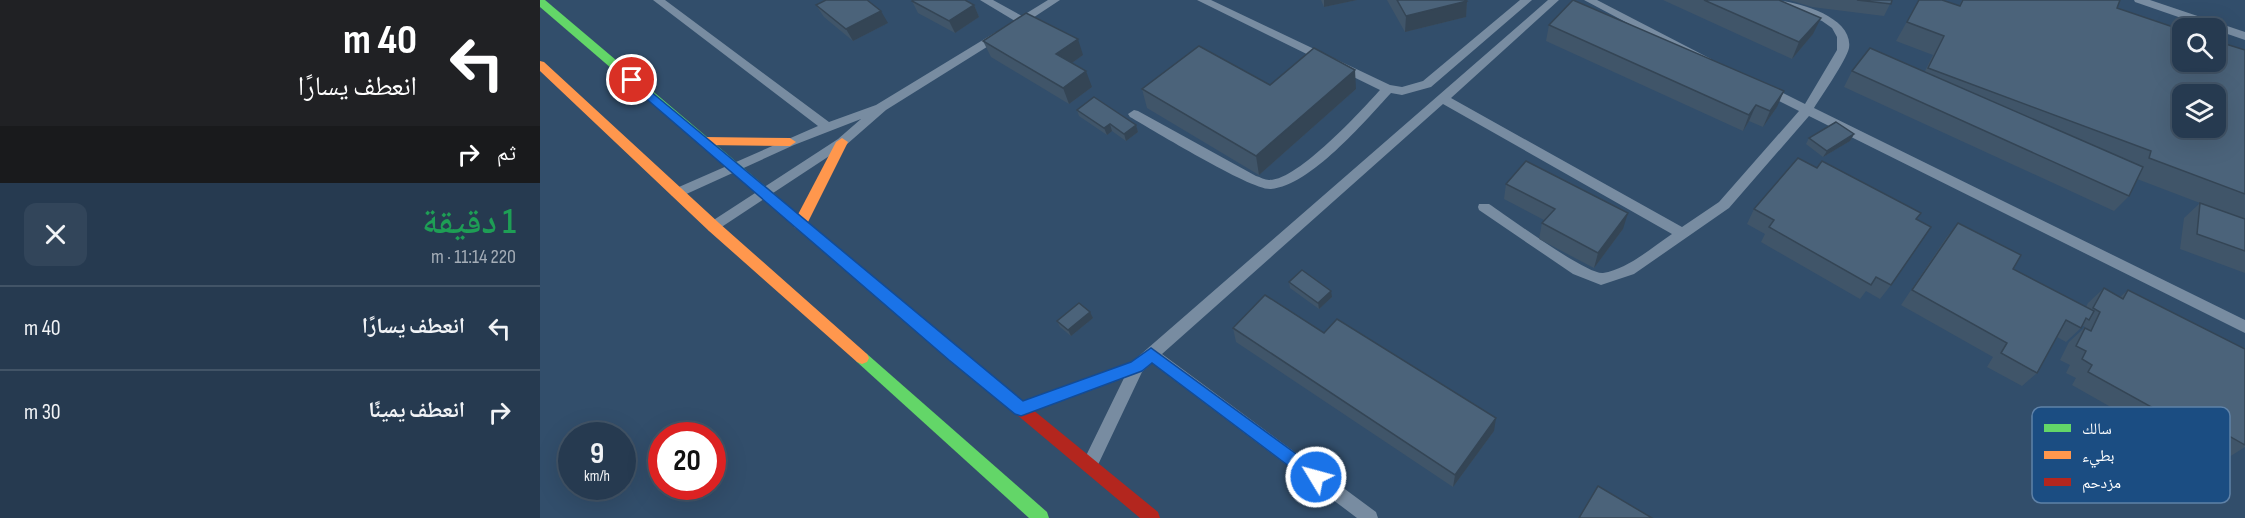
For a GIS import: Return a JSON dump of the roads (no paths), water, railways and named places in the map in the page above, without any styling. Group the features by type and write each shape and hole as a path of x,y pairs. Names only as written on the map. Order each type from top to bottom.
{"main road":[{"path":"545,2 800,224 1152,518"},
{"path":"540,64 714,227 1041,518"},
{"path":"704,141 744,143 789,141"},
{"path":"800,224 842,142"}],"lane":[{"path":"658,0 828,127"},
{"path":"986,0 1023,21"},
{"path":"677,193 789,141 882,106 1023,21 1036,5 1055,0"},
{"path":"1202,0 1388,89 1402,91 1427,84 1527,0"},
{"path":"1089,466 1137,367 1554,0"},
{"path":"1589,0 1714,63"},
{"path":"1484,207 1578,270 1601,279 1629,270 1724,205 1807,110 1844,50 1843,37 1836,26 1776,0"},
{"path":"2139,0 2245,36"},
{"path":"1755,84 2245,327"},
{"path":"1134,114 1252,180 1271,185 1292,179 1343,135 1388,89"},
{"path":"1442,98 1683,234"},
{"path":"714,227 842,142 882,106"},
{"path":"1151,354 1370,518"},
{"path":"1021,409 1137,367"}]}
